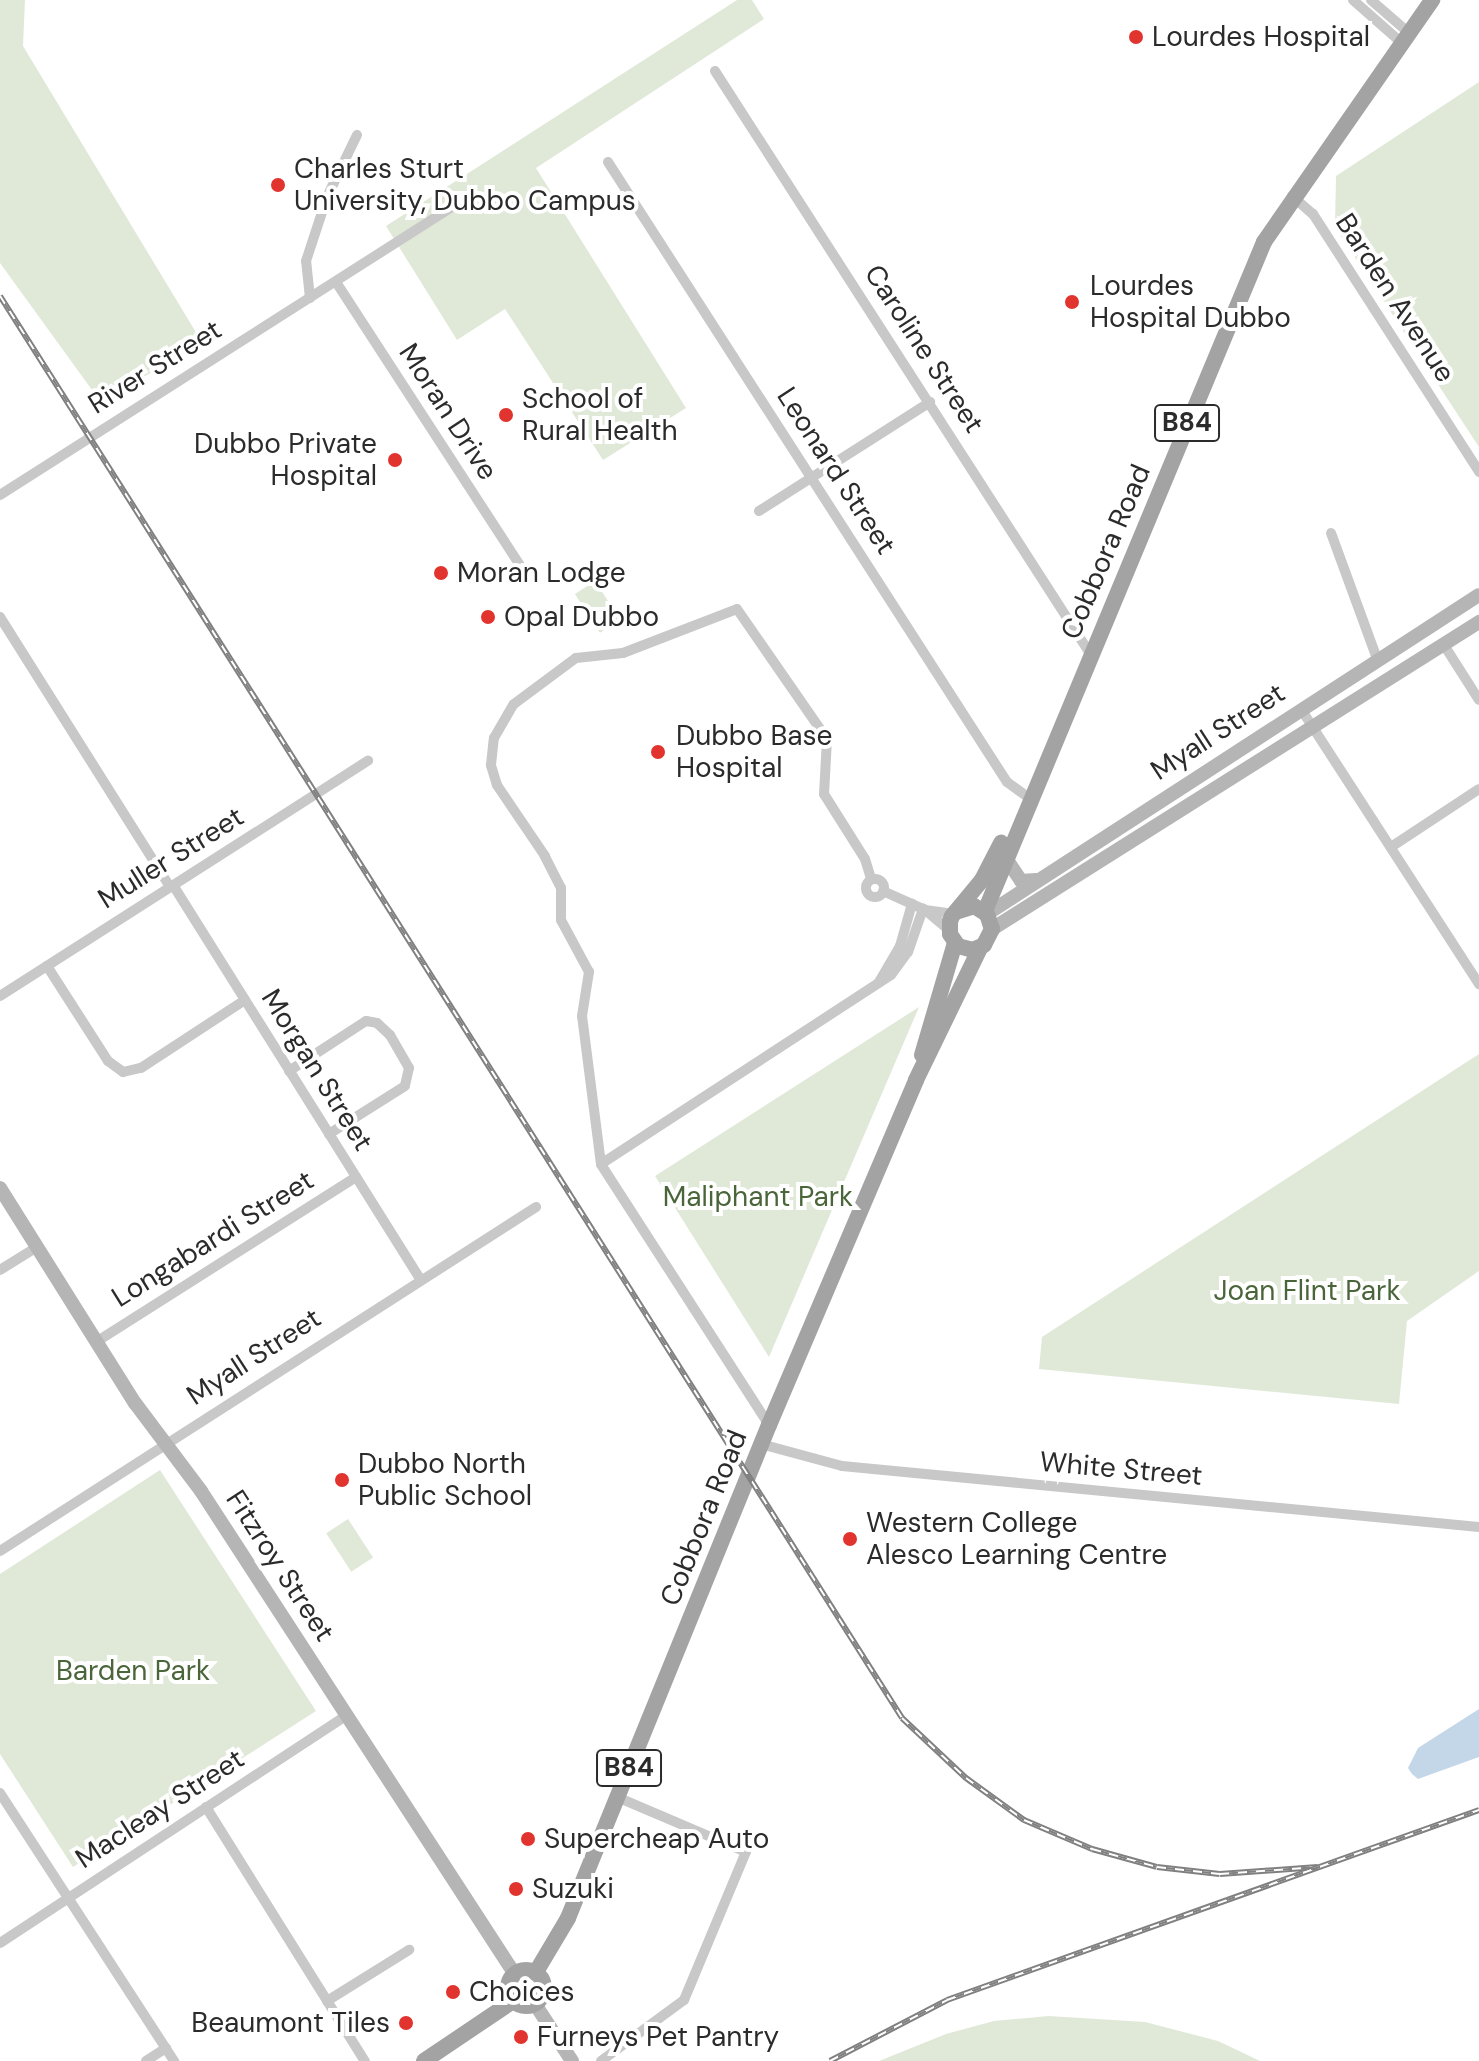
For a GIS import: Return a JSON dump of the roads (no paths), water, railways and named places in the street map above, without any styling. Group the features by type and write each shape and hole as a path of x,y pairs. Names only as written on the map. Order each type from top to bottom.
{"main road":[{"name":"Cobbora Road","path":"988,918 1005,857 1264,242 1291,196 1432,0"},
{"name":"Cobbora Road","path":"916,1080 954,925 1030,799"},
{"path":"980,948 954,925 974,906 988,918"},
{"name":"B84","path":"980,948 988,918"},
{"name":"Cobbora Road","path":"536,1972 568,1918 769,1425 916,1080 980,948"},
{"path":"513,2001 507,1987 514,1973 536,1972"},
{"name":"B84","path":"535,2004 544,1988 536,1972"},
{"path":"424,2061 513,2001 535,2004"}],"street":[{"path":"1353,0 1406,38"},
{"path":"1371,0 1406,38"},
{"name":"Caroline Street","path":"715,71 1091,655"},
{"path":"310,298 306,261 327,197 357,135"},
{"name":"Leonard Street","path":"608,162 1007,782 1030,799"},
{"name":"Barden Avenue","path":"1291,196 1313,214 1479,472"},
{"name":"River Street","path":"0,495 466,198"},
{"name":"Moran Drive","path":"336,282 521,567"},
{"path":"759,511 930,402"},
{"path":"1331,533 1377,659"},
{"name":"Myall Street","path":"988,918 1044,878 1479,595"},
{"path":"769,1425 601,1164 582,1016 589,972 561,920 561,888 547,859 493,775 494,738 514,704 576,658 623,653 737,609 827,739 824,794 865,859 871,879 866,886 869,895 883,891 954,925"},
{"name":"Morgan Street","path":"0,617 421,1280"},
{"name":"Myall Street","path":"988,918 1314,729 1479,622"},
{"path":"1444,645 1479,700"},
{"path":"1301,709 1479,984"},
{"name":"Muller Street","path":"0,996 368,761"},
{"path":"1391,847 1479,789"},
{"path":"1005,857 1021,881 1044,878"},
{"path":"920,908 954,925"},
{"path":"601,1164 878,984 920,908"},
{"path":"47,966 108,1061 123,1072 141,1068 245,1000"},
{"path":"289,1071 366,1021 384,1027 396,1045 409,1068 405,1086 329,1134"},
{"name":"Longabardi Street","path":"96,1342 356,1177"},
{"name":"Fitzroy Street","path":"0,1188 96,1342 514,1973"},
{"name":"Myall Street","path":"0,1551 536,1207"},
{"path":"0,1270 37,1247"},
{"name":"White Street","path":"761,1444 842,1466 1479,1527"},
{"name":"Macleay Street","path":"0,1943 346,1716"},
{"path":"0,1793 174,2061"},
{"path":"601,2061 684,2000 746,1852 617,1797"},
{"path":"206,1807 365,2061"},
{"path":"327,2001 409,1950"},
{"path":"535,2004 572,2061"},
{"path":"146,2061 166,2048"}],"water":[{"path":"1479,1709 1479,1757 1418,1779 1412,1774 1408,1768 1418,1748"}],"railway":[{"path":"0,296 902,1718 966,1778 1024,1820 1092,1849 1157,1867 1220,1874 1318,1867"},
{"path":"830,2061 947,2000 1479,1810"}],"place":[{"name":"Lourdes Hospital","path":"1136,37"},
{"name":"Charles Sturt University, Dubbo Campus","path":"278,185"},
{"name":"Lourdes Hospital Dubbo","path":"1072,302"},
{"name":"School of Rural Health","path":"506,415"},
{"name":"Dubbo Private Hospital","path":"395,460"},
{"name":"Moran Lodge","path":"441,573"},
{"name":"Opal Dubbo","path":"488,617"},
{"name":"Dubbo Base Hospital","path":"658,752"},
{"name":"Dubbo North Public School","path":"342,1480"},
{"name":"Western College Alesco Learning Centre","path":"850,1539"},
{"name":"Supercheap Auto","path":"528,1839"},
{"name":"Suzuki","path":"516,1889"},
{"name":"Choices","path":"453,1992"},
{"name":"Beaumont Tiles","path":"406,2023"},
{"name":"Furneys Pet Pantry","path":"521,2037"}],"park label":[{"name":"Maliphant Park","path":"758,1197"},
{"name":"Joan Flint Park","path":"1307,1291"},
{"name":"Barden Park","path":"133,1671"}]}
